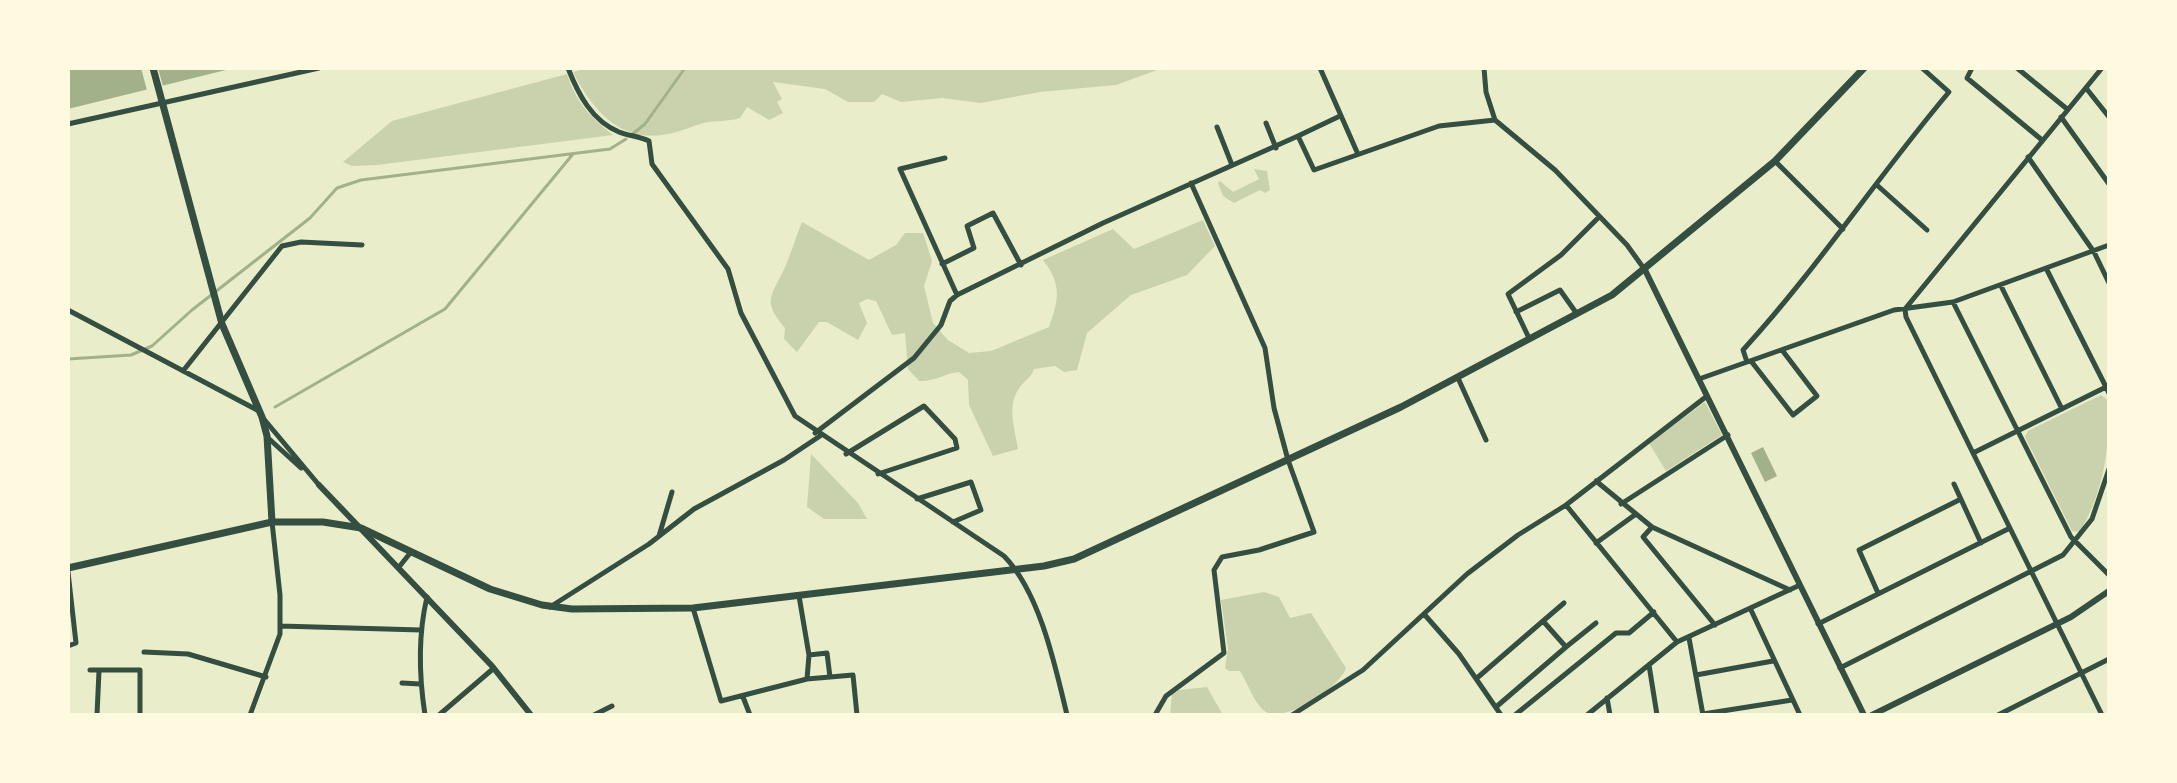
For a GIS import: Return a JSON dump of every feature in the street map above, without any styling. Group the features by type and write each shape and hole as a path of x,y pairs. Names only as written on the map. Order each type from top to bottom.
{"main road":[{"path":"153,68 233,353 267,436 272,522"},
{"path":"68,570 272,522 323,522 361,528 490,589 550,607 693,608 1044,566 1102,549 1458,378 1612,295 1775,161 1864,68"}],"street":[{"path":"68,124 319,68"},
{"path":"568,68 583,102 598,117 614,130 649,141 652,164 728,269 741,313 795,416 846,454 1004,556 1017,569 1045,634 1067,715"},
{"path":"1320,68 1357,152"},
{"path":"1484,68 1486,92 1495,120 1543,157 1645,270 1864,715"},
{"path":"1782,350 1817,396 1793,415 1749,362 1743,350 1794,293 1878,186 1902,149 1949,92 1922,68"},
{"path":"2017,68 2067,109"},
{"path":"1905,309 2102,68"},
{"path":"1969,69 1967,78 2042,140"},
{"path":"2086,88 2109,117"},
{"path":"550,607 659,537 694,509 784,460 914,358 941,325 950,301 957,295 1103,223 1276,148 1340,116"},
{"path":"2061,117 2109,184"},
{"path":"1298,136 1314,170 1357,152 1439,126 1495,120"},
{"path":"1266,123 1276,148"},
{"path":"1217,127 1232,165"},
{"path":"2028,157 2094,252 2109,283"},
{"path":"945,158 900,169 957,295"},
{"path":"1775,161 1843,229"},
{"path":"1155,715 1166,696 1215,663 1224,653 1214,570 1217,562 1222,557 1259,550 1314,532 1288,460 1274,408 1265,348 1191,183"},
{"path":"1878,186 1927,230"},
{"path":"942,264 974,248 967,226 993,213 1021,265"},
{"path":"1530,339 1508,294 1561,255 1599,217"},
{"path":"183,371 282,246 301,242 362,245"},
{"path":"1699,379 1905,309 1953,302 2109,245"},
{"path":"1973,453 2108,390 2047,270"},
{"path":"2001,286 2062,409"},
{"path":"1516,312 1560,290 1577,314"},
{"path":"1953,302 2076,543 2109,575"},
{"path":"1905,309 2102,715"},
{"path":"68,310 260,414 319,485"},
{"path":"1458,378 1486,440"},
{"path":"1292,715 1363,670 1476,567 1566,505 1708,395"},
{"path":"846,454 924,406 955,439 957,448 877,474"},
{"path":"1621,504 1728,434"},
{"path":"267,436 427,596 494,668 530,715"},
{"path":"1840,668 2063,555 2076,543 2095,513 2109,469"},
{"path":"1596,481 1652,527 1790,590"},
{"path":"917,499 971,482 981,510 952,522"},
{"path":"1954,484 1981,543"},
{"path":"659,537 672,492"},
{"path":"1878,593 1859,550 1961,499"},
{"path":"1566,505 1677,642"},
{"path":"1596,543 1636,514"},
{"path":"250,715 266,677 280,626 272,522"},
{"path":"1652,527 1643,537 1715,625"},
{"path":"1818,624 2010,528"},
{"path":"399,567 411,552"},
{"path":"68,570 76,643 68,646"},
{"path":"1587,715 1677,642 1800,585"},
{"path":"1872,715 2057,623 2109,591"},
{"path":"425,715 420,684 421,630 427,596"},
{"path":"799,596 809,655 807,679"},
{"path":"1477,678 1564,603"},
{"path":"693,608 721,701 807,679 853,675 857,715"},
{"path":"1751,610 1800,715"},
{"path":"1515,715 1616,633 1629,633 1655,612"},
{"path":"1424,614 1477,678 1501,715"},
{"path":"1543,621 1566,647"},
{"path":"1496,707 1596,623"},
{"path":"280,626 421,630"},
{"path":"1689,638 1703,715 1792,700"},
{"path":"144,652 188,654 266,677"},
{"path":"809,655 827,653 830,677"},
{"path":"1998,715 2109,659"},
{"path":"1696,675 1773,661"},
{"path":"1649,664 1657,715"},
{"path":"444,714 494,668"},
{"path":"90,670 140,670 140,715"},
{"path":"97,715 99,671"},
{"path":"402,683 420,684"},
{"path":"743,697 750,715"},
{"path":"1607,698 1610,715"},
{"path":"594,715 612,706"}],"shaded area":[{"path":"68,68 234,68 68,109"},
{"path":"587,68 1163,68 1116,85 1040,92 981,103 942,98 901,102 882,94 874,102 848,102 825,89 773,82 782,99 777,102 783,113 769,120 747,107 740,118 708,122 651,136 622,129 599,111 573,72"},
{"path":"567,74 585,108 613,135 377,165 352,166 343,162 392,121"},
{"path":"1254,169 1267,171 1270,190 1265,193 1260,190 1234,203 1223,196 1220,181 1233,192 1259,179"},
{"path":"1203,220 1215,246 1187,275 1131,295 1087,333 1077,370 1064,372 1055,366 1034,369 1018,390 1013,404 1018,449 993,456 969,405 968,380 959,372 919,381 908,369 905,333 892,335 876,301 867,299 859,303 867,323 858,340 827,322 819,322 797,352 784,339 785,328 771,303 773,290 802,222 869,260 896,245 905,233 923,233 932,261 924,286 933,323 948,340 969,353 991,351 1049,327 1057,292 1043,260 1113,229 1134,249"},
{"path":"2101,395 2109,401 2104,468 2095,500 2080,532 2072,531 2025,437 2028,431"},
{"path":"1705,402 1722,435 1666,471 1649,443"},
{"path":"1763,447 1777,476 1765,482 1751,453"},
{"path":"811,454 858,503 867,519 824,519 807,507"},
{"path":"1264,592 1279,597 1290,618 1311,613 1346,668 1334,684 1312,701 1276,714 1268,713 1259,706 1240,671 1225,668 1228,649 1221,600"},
{"path":"1207,687 1223,715 1170,715 1172,694 1179,690"}],"pier":[{"path":"141,68 158,68 164,90 148,94"}],"waterway":[{"path":"630,136 645,124 685,68"},
{"path":"68,359 131,355 152,346 192,310 310,218 337,188 361,180 610,149 626,139"},
{"path":"275,407 445,309 573,154"}]}
